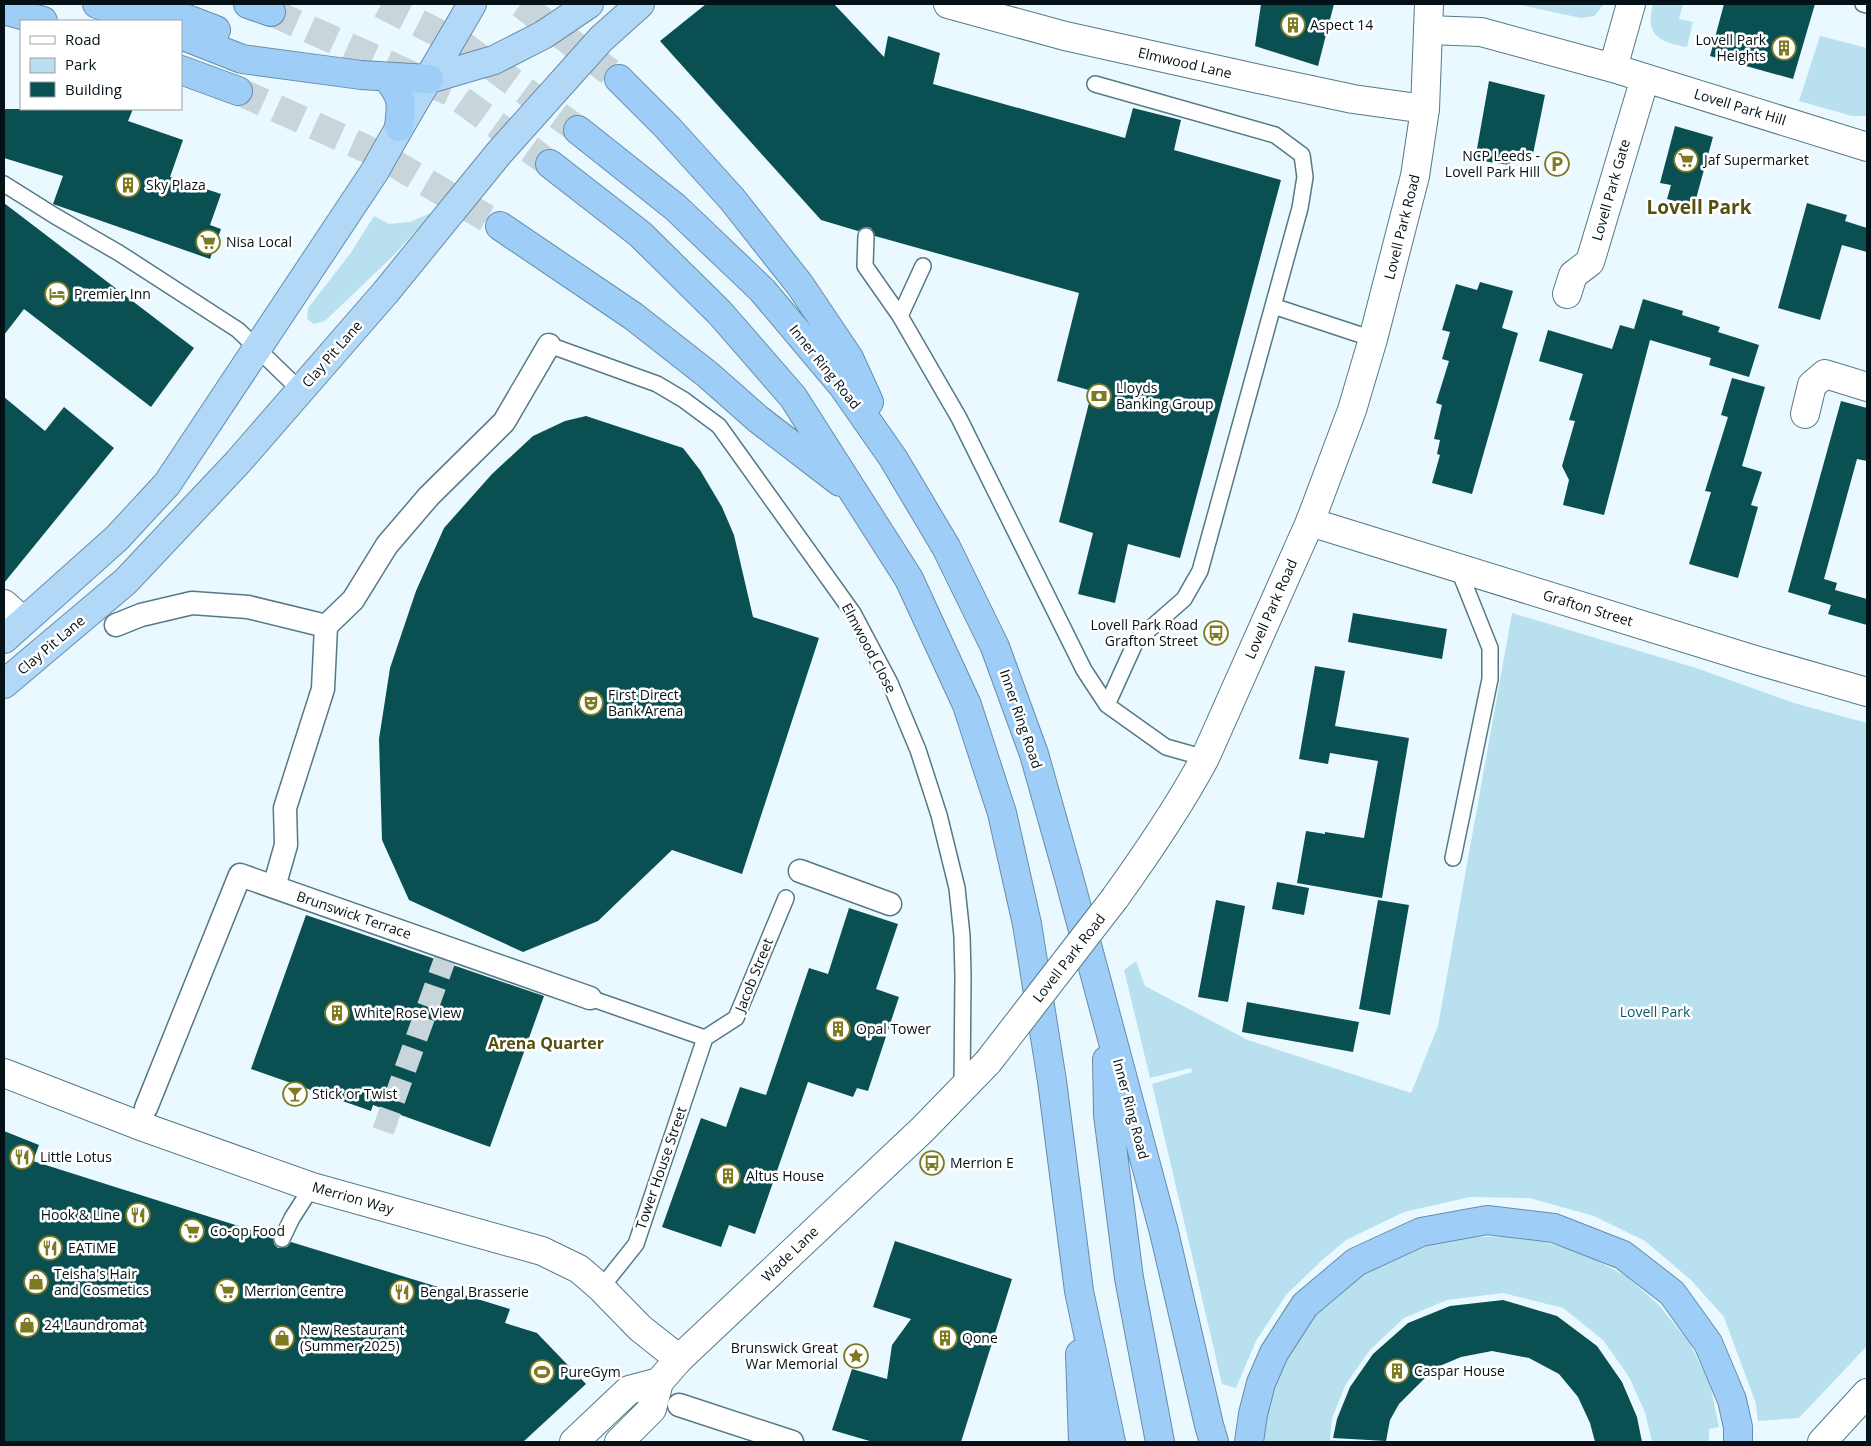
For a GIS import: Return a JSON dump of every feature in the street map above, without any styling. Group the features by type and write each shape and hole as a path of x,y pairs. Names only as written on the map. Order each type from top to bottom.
{"highway":[{"path":"97,4 141,20"},
{"path":"148,4 315,70"},
{"path":"10,622 117,538 167,484 375,171 472,4"},
{"path":"182,36 242,59 387,78 429,79 494,60 543,35 588,4"},
{"name":"Clay Pit Lane","path":"4,684 126,581 238,462 385,294 506,146 601,39 640,4"},
{"path":"4,10 39,20"},
{"path":"182,70 238,91"},
{"path":"387,78 399,92 401,105 399,127"},
{"path":"618,79 667,127 732,199 800,285 849,358 893,458"},
{"name":"Inner Ring Road","path":"578,130 675,207 762,290 842,385 893,458 946,547 995,647 1034,754 1164,1232 1214,1442"},
{"path":"550,164 640,234 720,313 793,396 909,578 966,705 1002,813 1027,924 1052,1081 1079,1291 1111,1442"},
{"path":"500,226 634,316 707,374 758,419 853,492"},
{"path":"1106,1018 1108,1115 1130,1278 1160,1442"},
{"path":"1249,1442 1253,1414 1264,1376 1274,1353 1305,1305 1356,1262 1421,1232 1487,1220 1554,1228 1606,1248 1623,1255 1672,1293 1708,1344 1732,1400 1738,1427 1738,1442"},
{"path":"1079,1291 1083,1442"}],"street":[{"name":"Elmwood Lane","path":"948,4 1065,36 1223,71 1353,99 1425,108"},
{"path":"1613,68 1631,4"},
{"name":"Lovell Park Road","path":"923,1129 988,1062 1115,898 1161,833 1186,794 1205,758 1310,522 1352,410 1373,339 1415,176 1425,108 1427,11"},
{"name":"Lovell Park Hill","path":"1427,11 1481,32 1613,68 1867,148"},
{"name":"Lovell Park Gate","path":"1567,294 1573,275 1590,262 1645,78"},
{"path":"274,887 286,845 285,808 323,688 326,626 353,600 387,544 429,496 504,422 549,345"},
{"path":"1805,414 1812,385 1825,374 1867,387"},
{"name":"Grafton Street","path":"1310,522 1743,656 1867,692"},
{"path":"116,625 141,614 192,603 248,607 326,626"},
{"path":"800,872 890,904"},
{"name":"Brunswick Terrace","path":"146,1108 240,875 590,998"},
{"name":"Merrion Way","path":"4,1073 312,1187 542,1251 579,1269 601,1288 640,1328 679,1359"},
{"name":"Wade Lane","path":"619,1442 652,1409 659,1382 679,1359 923,1129"},
{"path":"574,1442 629,1390 659,1382"},
{"path":"1822,1442 1867,1393"},
{"path":"679,1405 792,1442"}],"lane":[{"path":"1863,4 1867,5"},
{"path":"1095,84 1275,135 1302,155 1305,177 1300,208 1200,571 1184,599 1136,641 1107,705"},
{"path":"4,184 54,216 119,252 238,330 300,390"},
{"path":"866,236 865,266 900,316 959,418 1084,670 1107,705 1166,747 1205,758"},
{"path":"900,316 923,266"},
{"path":"1273,306 1373,339"},
{"name":"Elmwood Close","path":"549,345 657,384 684,400 719,426 853,613 890,683 918,750 938,815 957,888 962,966 962,1088"},
{"path":"1453,858 1490,679 1490,648 1458,568"},
{"name":"Jacob Street","path":"705,1038 736,1018 786,898"},
{"name":"Brunswick Terrace","path":"590,998 705,1038"},
{"name":"Tower House Street","path":"601,1288 636,1244 705,1038"},
{"path":"282,1239 292,1218 312,1187"}],"green space":[{"path":"1516,4 1604,4 1594,16 1581,18"},
{"path":"1653,4 1683,4 1679,19 1693,22 1687,47 1668,43 1656,35 1651,23"},
{"path":"1820,36 1867,48 1867,116 1852,116 1799,101"},
{"path":"433,212 393,256 325,321 314,324 307,319 308,308 350,254 374,216 389,224 410,222"},
{"name":"Lovell Park","path":"1512,613 1696,668 1794,703 1867,723 1867,1346 1799,1418 1758,1421 1756,1404 1724,1317 1691,1280 1645,1241 1594,1216 1529,1198 1470,1197 1404,1212 1346,1240 1286,1295 1256,1341 1236,1388 1222,1384 1152,1084 1192,1072 1191,1068 1150,1078 1124,970 1136,961 1145,986 1248,1040 1411,1093 1438,1026"},
{"path":"1510,1236 1549,1243 1588,1256 1626,1276 1658,1304 1689,1342 1710,1384 1719,1427 1709,1429 1709,1442 1652,1442 1645,1412 1629,1377 1603,1340 1563,1308 1503,1293 1447,1300 1404,1318 1370,1350 1346,1384 1332,1418 1330,1440 1346,1442 1256,1442 1282,1356 1327,1298 1362,1273 1394,1257 1432,1244 1476,1237"}],"building":[{"path":"706,4 834,4 884,57 888,36 940,53 933,84 1125,138 1133,108 1181,120 1174,150 1281,180 1180,558 1128,544 1115,603 1078,594 1093,533 1059,522 1092,391 1057,381 1079,293 875,236 871,228 862,228 858,231 821,220 660,41"},
{"name":"Aspect 14","path":"1261,4 1334,4 1318,66 1255,46"},
{"name":"Lovell Park Heights","path":"1724,4 1815,4 1793,79 1710,56"},
{"path":"1489,81 1545,95 1533,154 1512,150 1510,165 1475,160"},
{"name":"Sky Plaza","path":"4,109 133,110 128,121 183,140 170,177 221,194 210,225 221,229 210,259 53,204 63,176 4,158"},
{"name":"Jaf Supermarket","path":"1675,126 1713,137 1694,206 1667,199 1671,185 1660,183"},
{"path":"4,203 194,348 151,407 24,309 4,335"},
{"path":"1807,203 1847,215 1845,221 1867,228 1867,252 1842,245 1820,320 1778,308"},
{"path":"1480,282 1513,291 1502,328 1518,333 1472,494 1432,483 1440,455 1437,454 1440,440 1434,439 1442,405 1436,403 1449,361 1442,359 1450,332 1442,330 1456,284 1477,290"},
{"path":"1643,299 1683,311 1682,315 1720,327 1718,332 1759,345 1749,377 1709,365 1711,358 1650,340 1604,515 1563,505 1569,480 1562,466 1575,421 1569,420 1583,374 1539,361 1548,330 1612,349 1620,325 1634,329"},
{"path":"1732,378 1765,387 1742,466 1762,472 1751,505 1758,507 1738,578 1689,564 1711,492 1705,491 1728,417 1721,415"},
{"path":"4,397 45,431 64,407 114,448 4,583"},
{"path":"1841,401 1867,408 1867,461 1857,459 1824,579 1837,583 1835,590 1867,599 1867,625 1828,614 1831,605 1788,592"},
{"name":"First Direct Bank Arena","path":"586,416 683,448 700,470 722,507 734,535 753,617 819,638 742,874 672,850 598,921 523,952 409,900 382,840 379,739 390,668 416,591 444,528 492,474 533,436 565,421"},
{"path":"1353,613 1447,629 1442,659 1348,642"},
{"path":"1315,666 1345,671 1335,726 1409,738 1382,898 1297,883 1306,831 1364,838 1378,761 1330,753 1328,764 1299,759"},
{"path":"1277,882 1309,888 1304,915 1272,909"},
{"path":"1216,900 1245,906 1228,1002 1198,997"},
{"path":"1378,900 1409,905 1390,1015 1359,1009"},
{"path":"849,908 898,924 876,989 899,997 868,1091 857,1088 853,1097 808,1082 755,1234 729,1225 721,1247 662,1227 701,1118 726,1127 740,1087 766,1095 809,968 828,974"},
{"name":"White Rose View","path":"306,915 544,996 490,1147 373,1105 371,1111 251,1069"},
{"path":"1247,1002 1359,1022 1353,1052 1242,1032"},
{"name":"Merrion Centre","path":"4,1131 39,1145 33,1161 273,1237 274,1244 278,1248 287,1247 291,1242 510,1309 505,1323 537,1333 586,1384 523,1442 4,1442"},
{"name":"Qone","path":"895,1241 1012,1279 961,1442 873,1442 832,1430 852,1369 887,1379 892,1345 911,1319 873,1307"},
{"name":"Caspar House","path":"1503,1300 1557,1316 1597,1346 1622,1382 1637,1417 1642,1442 1595,1442 1590,1423 1578,1397 1559,1374 1529,1358 1492,1351 1461,1357 1435,1368 1399,1404 1390,1420 1386,1441 1333,1438 1337,1419 1350,1387 1373,1354 1408,1323 1450,1306"}],"tunnel":[{"path":"381,4 464,46 578,130"},
{"path":"521,4 619,79"},
{"path":"271,12 452,93 550,164"},
{"path":"238,91 380,155 500,226"},
{"path":"383,1131 449,948"}],"place":[{"name":"Aspect 14","path":"1293,25"},
{"name":"Lovell Park Heights","path":"1784,48"},
{"name":"Jaf Supermarket","path":"1686,160"},
{"name":"NCP Leeds - Lovell Park Hill","path":"1557,164"},
{"name":"Sky Plaza","path":"128,185"},
{"name":"Nisa Local","path":"208,242"},
{"name":"Premier Inn","path":"57,294"},
{"name":"Lloyds Banking Group","path":"1099,396"},
{"name":"Lovell Park Road Grafton Street","path":"1216,633"},
{"name":"First Direct Bank Arena","path":"591,703"},
{"name":"White Rose View","path":"337,1013"},
{"name":"Opal Tower","path":"838,1029"},
{"name":"Stick or Twist","path":"295,1094"},
{"name":"Little Lotus","path":"22,1157"},
{"name":"Merrion E","path":"932,1163"},
{"name":"Altus House","path":"728,1176"},
{"name":"Hook & Line","path":"138,1215"},
{"name":"Co-op Food","path":"192,1231"},
{"name":"EATiME","path":"50,1248"},
{"name":"Teisha's Hair and Cosmetics","path":"36,1282"},
{"name":"Merrion Centre","path":"227,1291"},
{"name":"Bengal Brasserie","path":"402,1292"},
{"name":"24 Laundromat","path":"27,1325"},
{"name":"New Restaurant (Summer 2025)","path":"282,1338"},
{"name":"Qone","path":"945,1338"},
{"name":"Brunswick Great War Memorial","path":"856,1356"},
{"name":"Caspar House","path":"1397,1371"},
{"name":"PureGym","path":"542,1372"}],"district":[{"name":"Lovell Park","path":"1699,207"},
{"name":"Arena Quarter","path":"546,1043"}]}
